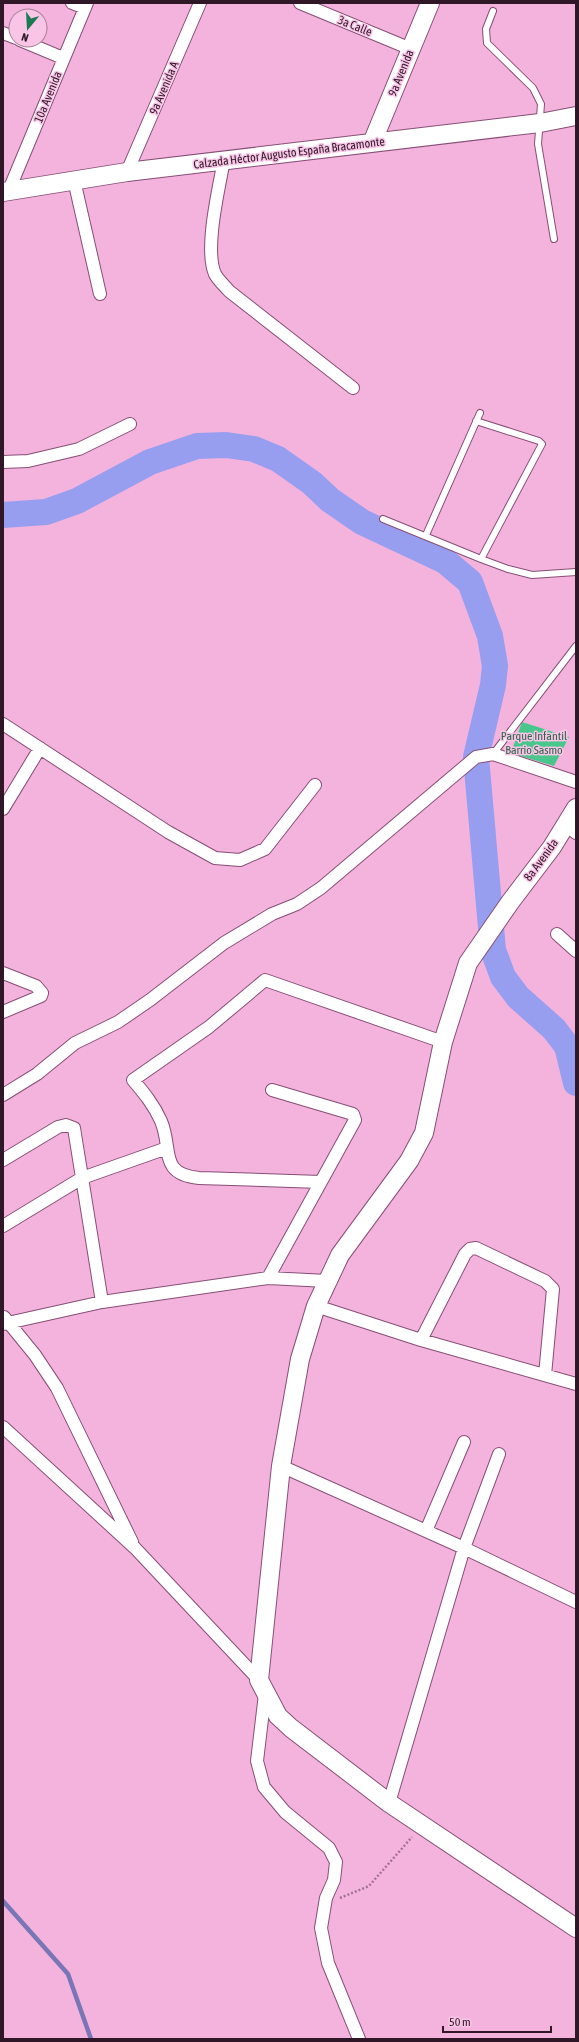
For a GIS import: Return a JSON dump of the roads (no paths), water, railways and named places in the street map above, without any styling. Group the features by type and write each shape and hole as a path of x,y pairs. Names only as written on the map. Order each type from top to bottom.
{"street":[{"path":"72,3 86,6"},
{"name":"9a Avenida A","path":"127,172 200,3"},
{"name":"3a Calle","path":"300,3 410,49"},
{"name":"9a Avenida","path":"372,143 430,3"},
{"name":"10a Avenida","path":"6,191 86,6"},
{"path":"39,48 63,58"},
{"name":"Calzada Héctor Augusto España Bracamonte","path":"6,191 127,172 372,143 540,122 576,116"},
{"path":"224,160 212,234 211,250 215,274 229,292 352,388"},
{"path":"74,180 100,294"},
{"path":"3,462 28,461 79,449 130,424"},
{"path":"3,724 168,832 215,858 240,860 265,849 315,785"},
{"path":"3,809 40,748"},
{"path":"3,1095 37,1074 75,1043 118,1022 150,1000 224,943 272,914 297,904 321,888 476,757 493,754 576,782"},
{"name":"8a Avenida","path":"262,1687 281,1466 300,1359 316,1306 340,1255 408,1161 424,1133 443,1042 468,963 504,911 552,847 571,828 576,808"},
{"path":"557,934 576,951"},
{"path":"3,973 36,986 42,993 41,996 3,1012"},
{"path":"321,1182 190,1177 180,1174 171,1166 167,1158 166,1136 161,1121 152,1104 133,1080 209,1027 265,980 443,1042"},
{"path":"268,1278 355,1120 354,1114 272,1090"},
{"path":"3,1160 58,1127 70,1126 74,1128 102,1302"},
{"path":"3,1226 82,1178 167,1148"},
{"path":"422,1340 466,1254 470,1249 476,1248 546,1281 553,1289 545,1375"},
{"path":"135,1548 57,1388 34,1355 5,1321 102,1302 268,1278 327,1281"},
{"path":"316,1306 422,1340 576,1384"},
{"path":"3,1427 135,1548 262,1687 278,1716 291,1728 389,1803 576,1928"},
{"path":"426,1531 464,1442"},
{"path":"389,1803 464,1548 500,1454"},
{"path":"281,1466 464,1548 576,1602"},
{"path":"262,1687 257,1762 264,1787 285,1812 329,1848 336,1862 334,1880 325,1905 321,1928 328,1962 359,2039"}],"lane":[{"path":"493,11 486,29 487,43 533,88 541,104 538,144 554,239"},
{"path":"426,535 480,413"},
{"path":"476,422 539,441 542,444 481,559"},
{"path":"384,519 508,569 532,575 576,572"},
{"path":"493,754 576,646"}],"waterway":[{"path":"3,515 46,512 77,501 150,462 197,446 226,445 254,449 278,459 312,483 330,500 362,522 445,561 470,582 490,636 495,666 493,685 476,757 493,950 503,977 518,997 554,1029 567,1046 576,1083"},
{"path":"3,1901 68,1974 91,2039"}],"park label":[{"name":"Parque Infantil Barrio Sasmo","path":"534,743"}]}
